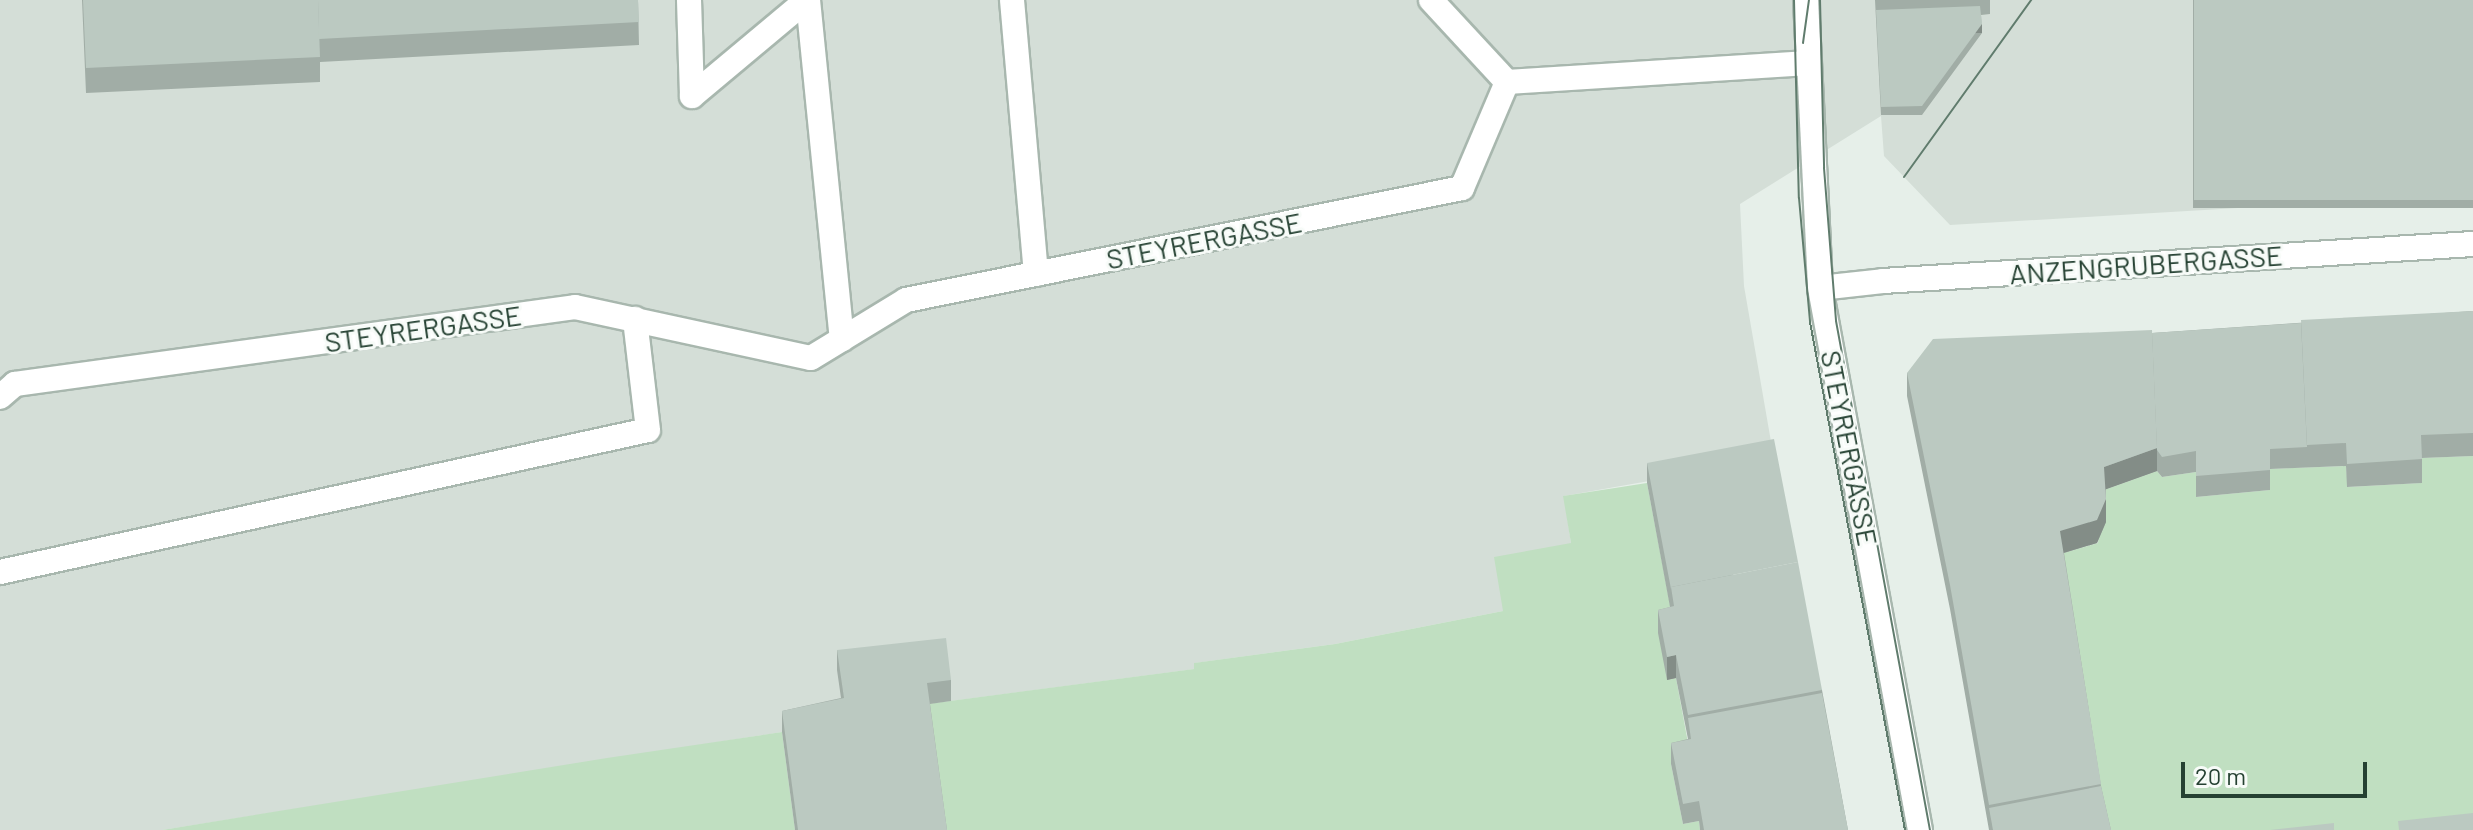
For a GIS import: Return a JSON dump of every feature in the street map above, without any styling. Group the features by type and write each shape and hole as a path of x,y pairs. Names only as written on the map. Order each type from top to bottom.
{"street":[{"path":"689,0 692,96 808,0"},
{"path":"808,0 842,339"},
{"path":"1012,0 1036,274"},
{"path":"1431,0 1507,82 1808,63"},
{"name":"STEYRERGASSE","path":"1806,0 1820,288 1920,830"},
{"name":"STEYRERGASSE","path":"0,397 15,384 575,307 811,358 906,300 1462,188 1507,82"},
{"name":"ANZENGRUBERGASSE","path":"1820,288 1883,281 2473,244"},
{"path":"0,572 648,430 635,319"}],"shaded area":[{"path":"0,0 2473,0 2473,194 1950,225 1884,156 1881,116 1740,204 1744,286 1774,459 1564,496 1571,543 1503,611 1335,644 1195,663 1195,669 951,701 946,659 844,718 782,732 162,830 0,830"}],"green space":[{"path":"2473,456 2473,830 2106,830 2060,554 2098,543 2104,490 2157,471 2162,477 2196,472 2196,497 2270,490 2270,469 2346,466 2348,487 2421,483 2421,458"},
{"path":"1647,483 1671,610 1667,680 1676,678 1691,759 1671,764 1683,824 1699,821 1700,830 944,830 927,704 1194,669 1194,663 1335,644 1503,611 1494,557 1571,543 1563,496"},
{"path":"782,732 795,830 162,830 607,758"}],"building":[{"path":"83,0 318,0 320,57 86,68"},
{"path":"318,0 638,0 639,22 319,39"},
{"path":"2194,0 2473,0 2473,200 2194,200"},
{"path":"1980,6 1982,24 1922,106 1881,107 1876,10"},
{"path":"2473,311 2473,433 2421,435 2422,459 2347,464 2346,443 2307,445 2301,320"},
{"path":"2301,323 2307,447 2270,449 2270,470 2196,476 2196,451 2162,457 2157,450 2152,333"},
{"path":"2152,330 2157,448 2104,467 2106,499 2097,520 2060,531 2101,784 1989,805 1950,585 1907,373 1933,339"},
{"path":"1774,439 1798,562 1671,589 1647,463"},
{"path":"1798,562 1822,690 1688,715 1676,655 1667,657 1658,610 1674,606 1671,587"},
{"path":"946,638 951,680 927,683 947,830 798,830 782,711 844,698 837,650"},
{"path":"1822,693 1848,830 1704,830 1699,801 1683,804 1671,743 1691,739 1688,718"},
{"path":"2101,786 2111,830 1993,830 1989,808"},
{"path":"2473,813 2473,830 2399,830 2398,821"},
{"path":"2334,823 2334,830 2270,830"}],"tram line":[{"path":"1794,0 1799,198 1810,322 1905,830"},
{"path":"1803,43 1809,0"},
{"path":"1820,0 1824,168 1836,321 1930,830"},
{"path":"1904,177 2031,0"}]}
